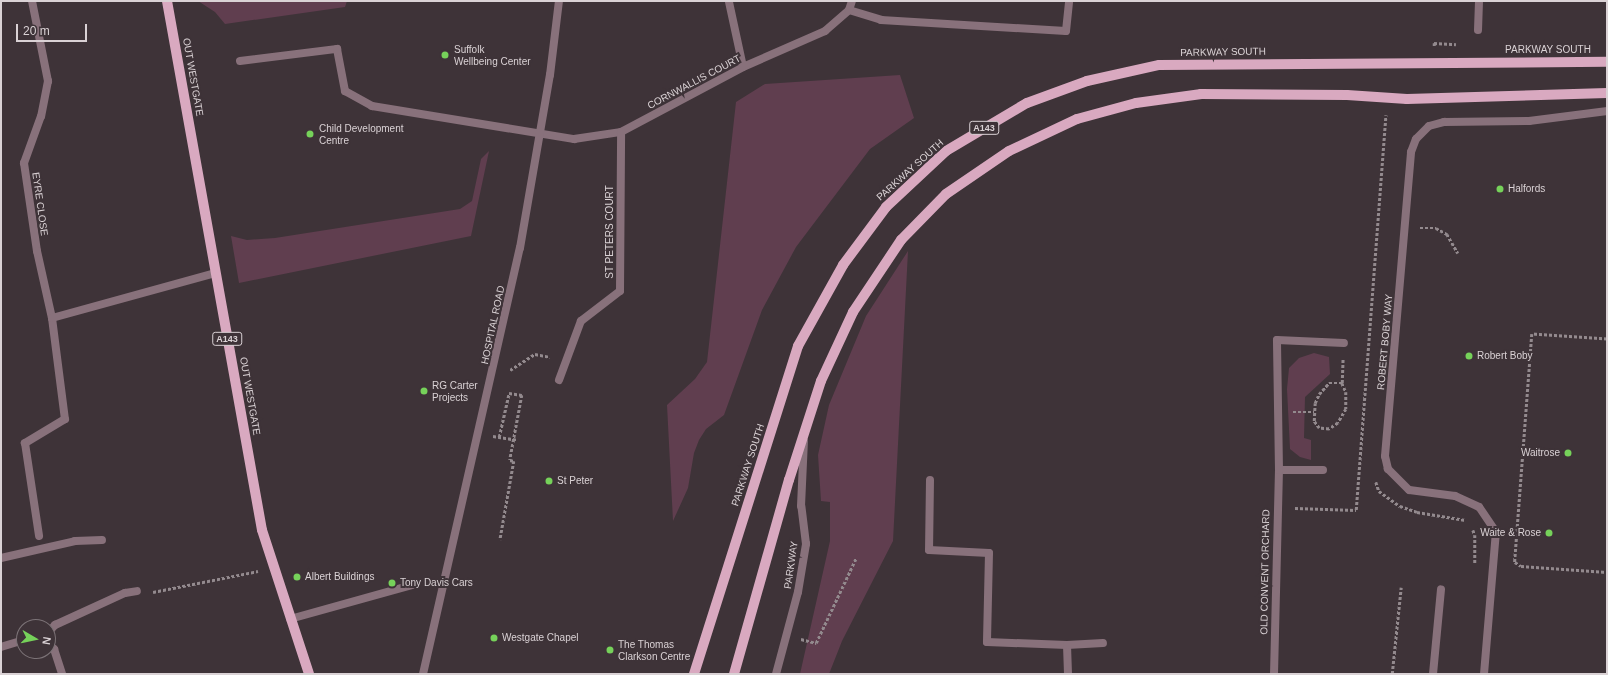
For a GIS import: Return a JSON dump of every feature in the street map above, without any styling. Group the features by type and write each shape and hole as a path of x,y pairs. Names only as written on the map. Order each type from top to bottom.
{"main road":[{"name":"OUT WESTGATE","path":"167,1 262,530 308,673"},
{"name":"PARKWAY SOUTH","path":"694,674 798,346 843,265 886,206 946,151 1027,103 1087,82 1159,65 1607,62"},
{"path":"734,674 804,432 821,381 853,312 901,240 946,194 1008,151 1077,119 1136,103 1201,94 1347,96 1407,99 1607,93"}],"street":[{"name":"EYRE CLOSE","path":"32,1 48,81 41,116 24,163 37,250 52,318 65,419 25,444 39,536 48,547"},
{"name":"HOSPITAL ROAD","path":"424,674 520,248 559,1"},
{"path":"852,1 850,10 880,20 1066,31 1069,1"},
{"path":"1478,30 1479,1"},
{"path":"729,2 743,67"},
{"name":"CORNWALLIS COURT","path":"240,61 337,49 345,91 372,106 574,139 621,132 743,67 825,31 850,10"},
{"name":"ROBERT BOBY WAY","path":"1484,674 1496,532 1479,507 1455,496 1410,490 1388,469 1385,456 1411,152 1416,139 1428,126 1444,122 1528,121 1607,111"},
{"name":"ST PETERS COURT","path":"559,380 581,321 620,291 621,132"},
{"path":"52,318 215,273"},
{"name":"OLD CONVENT ORCHARD","path":"1274,674 1276,508 1279,470 1277,340 1344,343"},
{"name":"PARKWAY","path":"776,674 787,634 806,544 801,506 804,432"},
{"path":"1279,470 1323,470"},
{"path":"930,480 929,550 989,553 987,642 1067,645 1103,643"},
{"path":"1,558 74,541 102,540"},
{"path":"290,619 415,584"},
{"path":"1433,674 1441,590"},
{"path":"56,625 124,593 137,591"},
{"path":"1,647 16,642"},
{"path":"1067,645 1068,674"},
{"path":"56,655 62,674"}],"path":[{"path":"1276,508 1356,510 1386,112 1393,111"},
{"path":"1405,228 1436,228 1447,234 1458,253"},
{"path":"1607,339 1532,334 1515,562 1520,566 1607,572"},
{"path":"1342,383 1329,383 1319,394 1315,403 1314,422 1319,428 1329,429 1338,423 1346,409 1346,392 1342,383 1344,343"},
{"path":"491,381 536,354"},
{"path":"500,540 514,461 510,460 516,440 522,395 509,393 499,437 516,440"},
{"path":"1375,478 1379,491 1400,506 1417,512 1469,522"},
{"path":"1472,528 1475,536 1476,571"},
{"path":"787,634 816,643 856,558"},
{"path":"137,591 150,592 273,568"},
{"path":"1392,674 1401,587"}],"shaded area":[{"path":"198,1 347,1 345,7 225,24 215,12"},
{"path":"900,75 914,118 870,149 796,247 762,310 724,415 706,429 699,440 694,453 688,488 673,521 667,405 695,379 707,362 736,102 765,84"},
{"path":"489,151 471,236 239,283 231,236 247,240 275,238 460,209 472,201 481,159"},
{"path":"908,251 893,541 842,641 829,674 800,674 830,541 830,502 821,501 818,455 829,405 866,316"},
{"path":"1314,353 1329,357 1330,374 1305,397 1304,438 1311,440 1311,460 1300,457 1290,449 1287,389 1289,368 1299,358"}],"place":[{"name":"Suffolk Wellbeing Center","path":"445,55"},
{"name":"Child Development Centre","path":"310,134"},
{"name":"Halfords","path":"1500,189"},
{"name":"Robert Boby","path":"1469,356"},
{"name":"RG Carter Projects","path":"424,391"},
{"name":"Waitrose","path":"1568,453"},
{"name":"St Peter","path":"549,481"},
{"name":"Waite & Rose","path":"1549,533"},
{"name":"Albert Buildings","path":"297,577"},
{"name":"Tony Davis Cars","path":"392,583"},
{"name":"Westgate Chapel","path":"494,638"},
{"name":"The Thomas Clarkson Centre","path":"610,650"}]}
